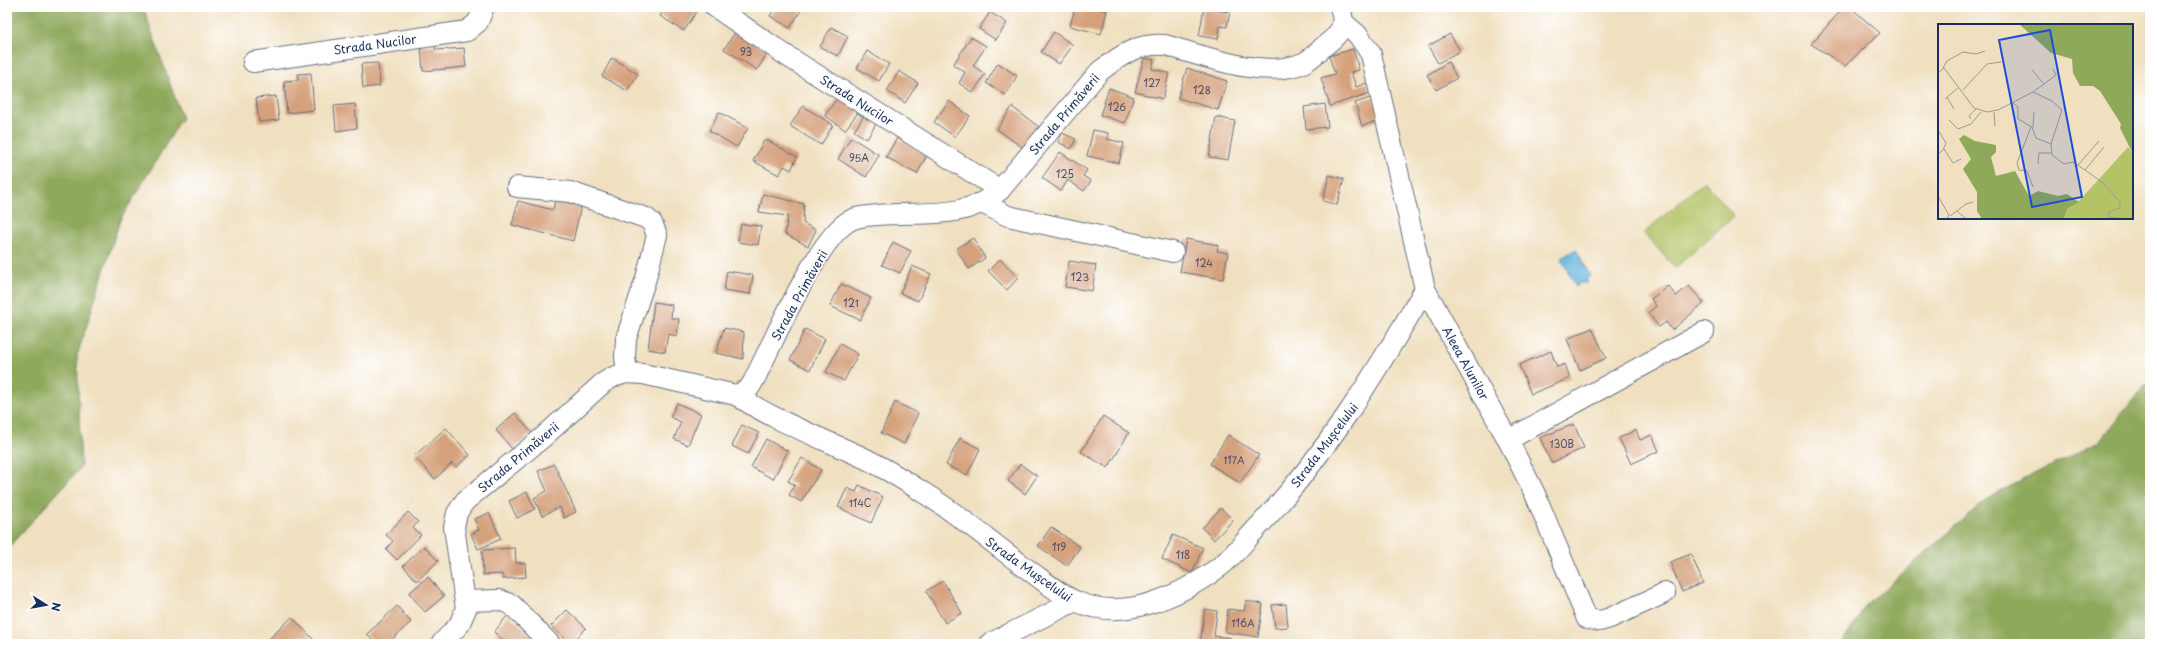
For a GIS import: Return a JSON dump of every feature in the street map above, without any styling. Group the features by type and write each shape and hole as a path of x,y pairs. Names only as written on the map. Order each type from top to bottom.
{"street":[{"name":"Strada Nucilor","path":"253,62 466,31 478,22 484,7"},
{"name":"Strada Nucilor","path":"715,7 787,56 1000,190"},
{"name":"Strada Primăverii","path":"441,644 462,619 466,609 454,527 457,513 465,501 541,438 603,383 613,377 627,373 643,374 736,395 748,390 807,275 836,230 847,222 860,217 958,211 970,209 982,203 1000,190 1100,71 1133,48 1154,44 1165,45 1252,67 1279,69 1304,62 1338,35 1342,12"},
{"name":"Aleea Alunilor","path":"1342,12 1371,54 1426,289 1508,440 1535,494 1587,619 1600,621 1610,618 1665,593"},
{"path":"517,187 570,192 646,218 652,223 656,234 646,278 626,339 625,357 627,373"},
{"path":"982,203 1008,216 1174,252"},
{"name":"Strada Mușcelului","path":"736,395 775,418 864,458 928,495 1047,583 1075,601 1112,609 1144,604 1176,594 1220,567 1270,514 1320,454 1354,406 1426,289"},
{"path":"1508,440 1704,332"},
{"path":"465,601 500,600 512,605 550,644"},
{"path":"989,644 1075,601"}],"green space":[{"path":"7,7 143,7 182,118 120,220 77,356 81,467 7,549"},
{"path":"1704,181 1734,216 1675,268 1644,233"},
{"path":"2150,383 2150,644 1842,644 1865,606 1989,497 2099,442 2144,386"}],"water":[{"path":"1576,249 1590,275 1587,279 1587,283 1580,283 1576,287 1561,258"}],"building":[{"path":"666,7 691,7 697,11 684,31 660,16"},
{"path":"776,7 799,7 802,9 790,28 770,16"},
{"path":"1075,7 1092,7 1107,11 1101,34 1070,26"},
{"path":"1844,7 1850,7 1880,33 1845,66 1811,44"},
{"path":"1204,8 1230,12 1227,27 1220,26 1218,39 1199,36"},
{"path":"990,12 1007,23 996,40 979,29"},
{"path":"831,27 848,36 838,56 820,47"},
{"path":"736,31 768,52 757,70 724,49"},
{"path":"1054,32 1073,45 1059,64 1041,52"},
{"path":"1450,34 1460,51 1438,63 1428,46"},
{"path":"971,37 986,46 973,66 985,74 973,93 959,83 965,72 953,65"},
{"path":"435,45 436,50 464,48 466,67 423,71 421,47"},
{"path":"1353,49 1359,70 1351,72 1356,87 1367,83 1370,93 1330,106 1321,78 1335,74 1329,56"},
{"path":"867,51 889,64 879,81 857,68"},
{"path":"612,58 638,74 627,91 602,76"},
{"path":"1144,58 1154,60 1152,69 1169,73 1163,99 1135,92"},
{"path":"1448,62 1457,78 1436,90 1427,75"},
{"path":"378,63 380,86 363,88 361,64"},
{"path":"998,63 1017,76 1005,95 986,83"},
{"path":"1187,68 1227,81 1218,110 1178,98"},
{"path":"899,71 918,83 905,103 887,91"},
{"path":"311,73 314,110 287,113 284,81 298,80 298,74"},
{"path":"1109,88 1134,97 1125,123 1100,115"},
{"path":"276,96 279,120 259,122 256,98"},
{"path":"839,96 859,111 845,130 825,115"},
{"path":"1373,97 1380,120 1362,126 1355,103"},
{"path":"949,101 970,116 955,137 934,122"},
{"path":"355,104 357,128 336,131 334,106"},
{"path":"1325,104 1328,127 1306,129 1304,107"},
{"path":"803,106 833,125 821,145 790,126"},
{"path":"1012,107 1039,127 1023,148 997,129"},
{"path":"719,112 748,128 737,147 709,131"},
{"path":"865,114 877,122 867,139 854,131"},
{"path":"1216,117 1235,121 1228,160 1209,157"},
{"path":"1093,130 1108,133 1107,139 1124,143 1119,163 1087,156"},
{"path":"1062,133 1076,139 1071,149 1058,142"},
{"path":"851,137 879,155 866,177 838,159"},
{"path":"897,138 927,155 917,174 886,157"},
{"path":"765,139 797,157 791,170 784,166 779,175 753,161"},
{"path":"1060,152 1087,170 1083,176 1091,181 1084,191 1068,180 1061,191 1042,178"},
{"path":"1329,175 1344,179 1337,205 1323,201"},
{"path":"763,194 804,204 803,223 816,230 808,246 785,234 788,216 759,212"},
{"path":"555,199 581,206 573,241 512,225 518,201 553,210"},
{"path":"741,224 761,226 758,245 738,242"},
{"path":"973,238 985,258 969,269 956,249"},
{"path":"1186,239 1218,245 1217,251 1228,253 1223,279 1180,272"},
{"path":"893,242 911,251 900,273 882,265"},
{"path":"1000,259 1018,278 1007,290 988,271"},
{"path":"1069,261 1096,265 1092,291 1065,287"},
{"path":"912,266 931,274 918,301 900,293"},
{"path":"727,271 753,275 750,294 724,290"},
{"path":"841,284 871,298 860,320 830,306"},
{"path":"1668,286 1676,296 1689,286 1704,303 1672,330 1666,322 1659,327 1648,313 1656,306 1651,299"},
{"path":"654,302 672,305 671,318 679,319 677,336 668,334 665,352 648,349"},
{"path":"724,328 744,332 743,359 716,353"},
{"path":"1592,328 1606,358 1580,370 1567,339"},
{"path":"805,329 825,339 810,370 790,360"},
{"path":"840,344 858,354 844,381 826,372"},
{"path":"1551,351 1557,367 1565,364 1570,378 1531,394 1519,365"},
{"path":"895,402 918,413 904,444 881,433"},
{"path":"677,403 701,414 688,445 674,439 681,422 670,417"},
{"path":"515,413 532,433 513,450 496,430"},
{"path":"1103,416 1129,433 1108,468 1081,452"},
{"path":"1574,424 1584,448 1551,463 1540,438"},
{"path":"742,425 759,433 748,454 732,446"},
{"path":"446,428 470,455 456,467 452,463 435,479 414,456"},
{"path":"1636,430 1640,440 1652,435 1659,451 1631,464 1619,438"},
{"path":"1228,435 1259,455 1240,483 1210,464"},
{"path":"960,438 980,449 967,475 946,465"},
{"path":"766,439 788,451 773,479 751,467"},
{"path":"802,458 821,470 801,502 789,495 795,485 788,481"},
{"path":"554,464 576,512 564,518 560,507 542,516 534,498 547,491 538,471"},
{"path":"1020,464 1037,476 1025,494 1008,481"},
{"path":"859,485 883,497 871,523 838,507 847,488 856,492"},
{"path":"527,492 535,509 517,518 509,501"},
{"path":"1221,508 1233,520 1214,540 1202,528"},
{"path":"408,512 418,522 413,528 421,535 397,560 386,549 393,541 386,535"},
{"path":"489,513 501,539 478,549 471,534 479,530 474,519"},
{"path":"1051,527 1080,547 1067,566 1038,546"},
{"path":"1173,535 1203,548 1192,573 1162,559"},
{"path":"424,546 438,561 417,581 403,566"},
{"path":"515,548 516,563 525,563 526,577 503,579 502,574 483,575 482,550"},
{"path":"1691,554 1703,583 1682,592 1670,562"},
{"path":"428,577 444,596 425,612 409,593"},
{"path":"943,581 962,613 945,623 926,591"},
{"path":"1246,601 1263,604 1258,637 1225,632 1228,609 1244,611"},
{"path":"1286,604 1288,627 1275,628 1272,605"},
{"path":"397,606 411,622 387,644 376,644 367,634"},
{"path":"1205,609 1217,611 1214,636 1231,638 1231,644 1200,644"},
{"path":"567,610 586,628 571,644 551,626"},
{"path":"508,615 534,637 528,644 508,644 494,632"},
{"path":"292,617 314,640 310,644 268,644 266,642"}]}
